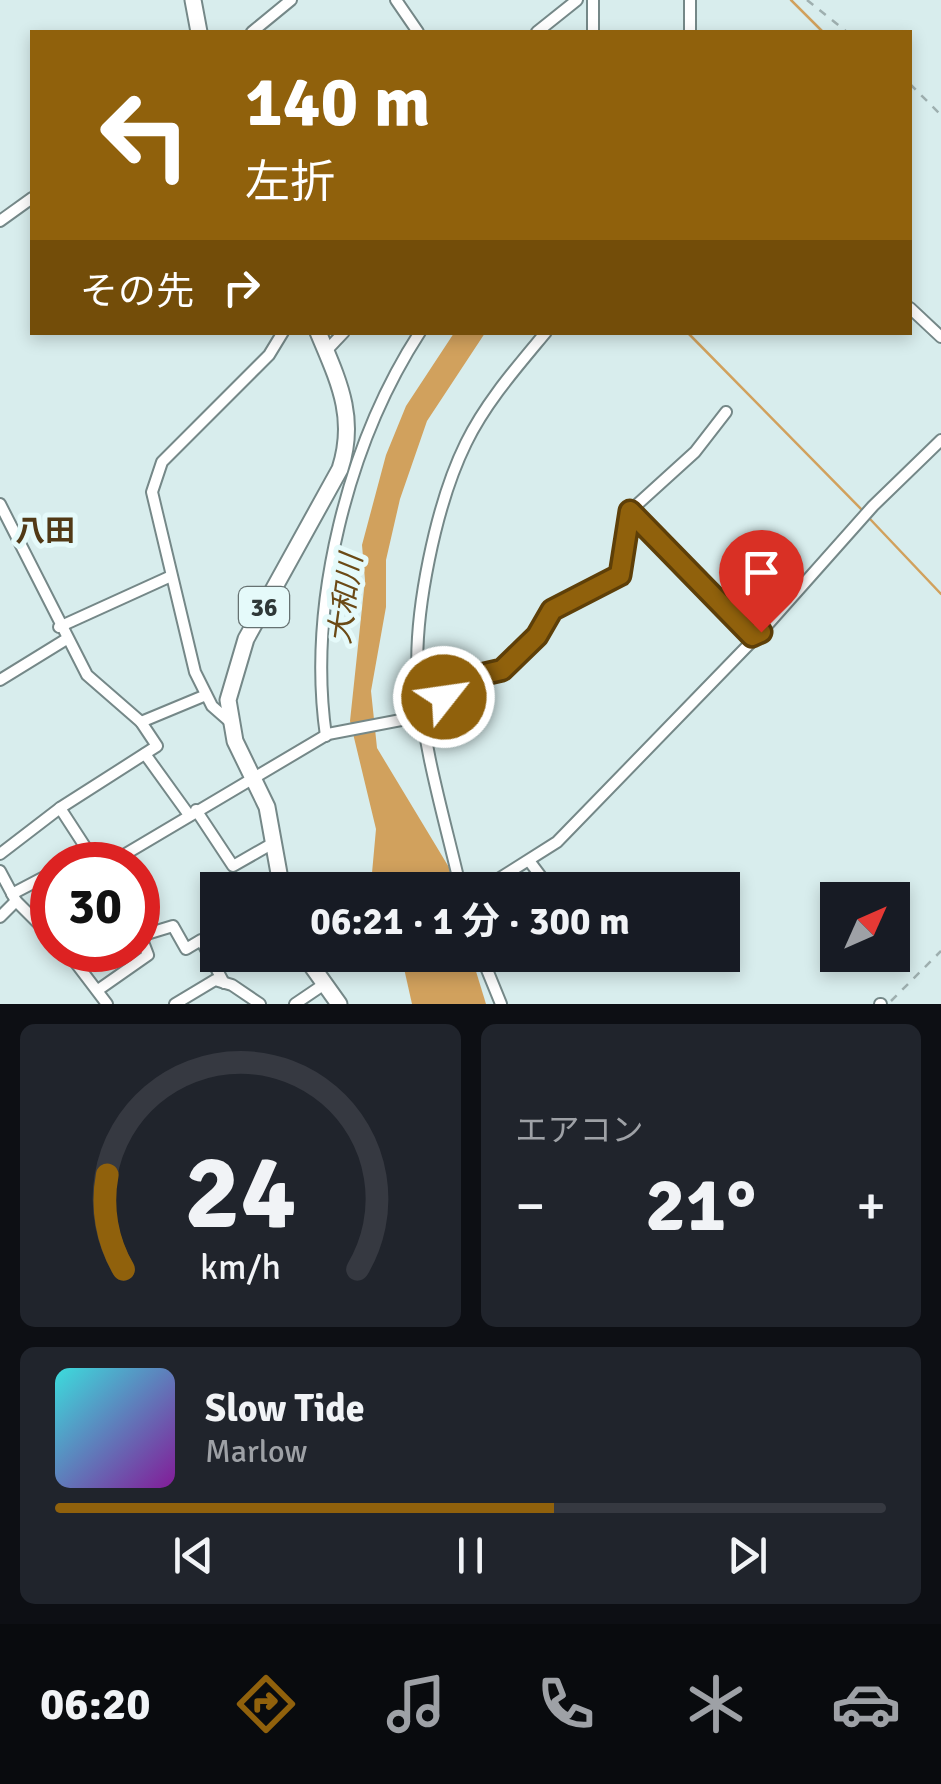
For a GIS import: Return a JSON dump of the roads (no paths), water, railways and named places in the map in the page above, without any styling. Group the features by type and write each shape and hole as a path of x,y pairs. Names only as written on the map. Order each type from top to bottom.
{"main road":[{"path":"193,0 199,30"},
{"name":"36","path":"228,720 231,681 246,639 340,468 348,446 348,410 319,335"},
{"path":"228,720 254,777 275,842 279,872"},
{"path":"315,972 339,1004"}],"street":[{"path":"254,30 291,0"},
{"path":"396,0 417,30"},
{"path":"540,30 577,0"},
{"path":"592,0 593,30"},
{"path":"690,30 692,3"},
{"path":"0,221 30,199"},
{"path":"912,310 941,338"},
{"path":"228,720 206,695 194,672 152,508 162,462 269,354 281,335"},
{"path":"326,351 341,335"},
{"path":"327,735 322,641 341,515 378,404 418,335"},
{"path":"456,872 420,716 419,636 432,554 453,476 478,421 544,335"},
{"path":"152,842 192,812 327,735 420,716 467,678 502,670 537,636 552,610 620,575 630,511 696,452 726,412"},
{"path":"504,872 530,862 557,842 661,738 752,636 761,632 873,506 941,440"},
{"path":"0,504 65,640 87,675 142,722 157,746 60,808 0,854"},
{"path":"630,511 752,636"},
{"path":"59,628 169,577"},
{"path":"0,680 65,640"},
{"path":"142,722 206,695"},
{"path":"146,754 233,866 275,842"},
{"path":"60,808 82,842"},
{"path":"530,862 538,872"},
{"path":"0,872 14,898 30,914"},
{"path":"0,917 14,898 30,887"},
{"path":"160,929 173,926 186,949 201,940 224,983"},
{"path":"84,972 107,1004"},
{"path":"98,990 124,972"},
{"path":"488,972 502,1004"},
{"path":"175,1004 215,980 260,1004"},
{"path":"295,1004 323,985"}],"waterway":[{"path":"791,0 821,30"},
{"path":"690,335 865,513"},
{"path":"870,519 941,594"}],"district":[{"name":"八田","path":"45,531"}],"water label":[{"name":"大和川","path":"346,599"}]}
